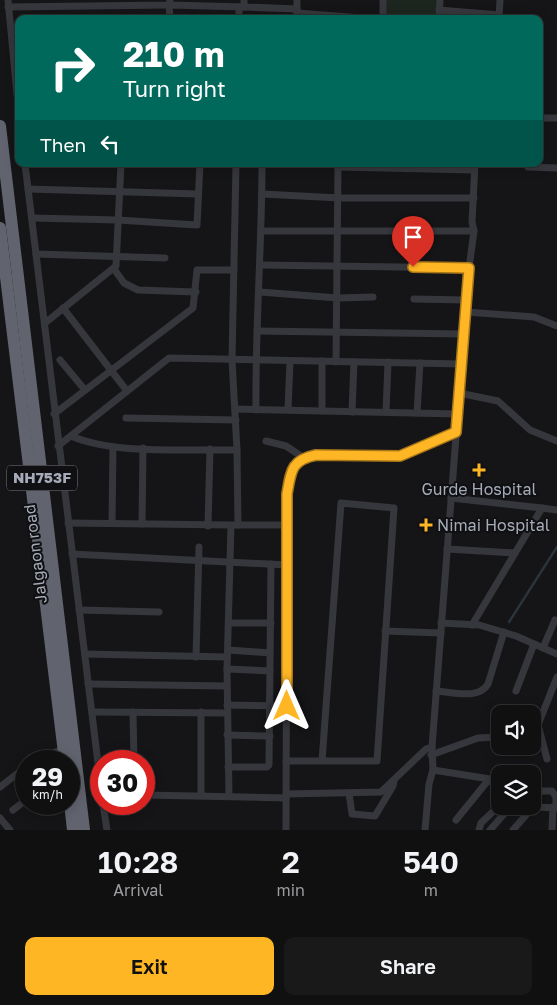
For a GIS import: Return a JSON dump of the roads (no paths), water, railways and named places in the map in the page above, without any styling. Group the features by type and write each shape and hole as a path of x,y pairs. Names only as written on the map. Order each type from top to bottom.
{"highway":[{"name":"Jalgaon road","path":"0,126 84,830"},
{"name":"Jalgaon road","path":"0,228 63,750"},
{"path":"71,815 73,830"}],"street":[{"path":"297,0 297,13"},
{"path":"383,0 383,15"},
{"path":"439,15 440,0"},
{"path":"499,15 500,0"},
{"path":"15,79 8,3 169,2 243,5 323,15"},
{"path":"169,2 170,15"},
{"path":"440,10 482,15"},
{"path":"10,33 15,33"},
{"path":"543,118 557,118"},
{"path":"25,167 96,750"},
{"path":"44,323 114,269 120,167"},
{"path":"32,218 118,220 197,225 200,167"},
{"path":"229,796 227,654 230,562 234,525 237,450 232,360 236,167"},
{"path":"256,410 255,360 260,292 262,167"},
{"path":"336,362 339,167"},
{"path":"425,830 429,784 433,770 431,751 466,300 474,232 474,167"},
{"path":"528,167 557,168"},
{"path":"28,188 198,194"},
{"path":"262,194 340,198 474,198"},
{"path":"261,230 474,232"},
{"path":"36,254 165,258"},
{"path":"260,265 469,268"},
{"path":"114,269 124,283 138,290 196,292"},
{"path":"54,414 194,308 198,270 234,270"},
{"path":"260,292 338,298 373,297"},
{"path":"414,299 466,300"},
{"path":"63,308 127,391"},
{"path":"466,312 534,317 557,326"},
{"path":"257,331 464,334"},
{"path":"58,446 170,358 462,364"},
{"path":"60,360 85,390"},
{"path":"288,410 290,361"},
{"path":"322,361 322,411"},
{"path":"352,412 354,362"},
{"path":"386,412 388,362"},
{"path":"417,413 420,363"},
{"path":"459,393 487,397 498,401 530,430 557,441"},
{"path":"235,409 458,414"},
{"path":"126,418 236,420"},
{"path":"286,830 287,494 291,471 296,463 304,458 316,455 400,456 456,432"},
{"path":"71,436 92,444 113,448 237,450"},
{"path":"266,441 286,446 304,458"},
{"path":"112,523 113,448"},
{"path":"142,524 143,448"},
{"path":"208,526 210,449"},
{"path":"451,498 557,510"},
{"path":"286,761 322,761 376,761 394,508 341,503 322,761"},
{"path":"472,624 542,508"},
{"path":"68,522 208,526 287,525"},
{"path":"196,657 199,547"},
{"path":"447,549 515,553"},
{"path":"72,554 287,565"},
{"path":"228,767 268,766 270,736 271,564"},
{"path":"79,610 159,612"},
{"path":"543,648 556,619"},
{"path":"229,623 271,623"},
{"path":"442,623 472,624 504,632 557,654"},
{"path":"385,631 441,633"},
{"path":"436,691 475,694 483,691 488,684 504,632"},
{"path":"516,691 534,644"},
{"path":"85,654 196,657 270,653"},
{"path":"227,668 270,671"},
{"path":"547,759 538,725 557,677"},
{"path":"88,684 228,686"},
{"path":"92,712 201,712 270,705 287,706"},
{"path":"133,712 134,750"},
{"path":"201,712 202,795"},
{"path":"227,735 270,736"},
{"path":"155,795 286,796 381,792 426,749 431,751 478,738 491,737"},
{"path":"433,770 490,779"},
{"path":"0,787 15,775"},
{"path":"456,820 490,779"},
{"path":"349,793 352,814 375,816 390,793 394,780"},
{"path":"541,791 552,791 556,797 552,830"},
{"path":"513,830 534,807 555,808"},
{"path":"479,830 481,823 491,814"},
{"path":"104,815 106,830"},
{"path":"490,830 503,815"},
{"path":"0,818 10,830"}],"waterway":[{"path":"509,622 557,547"}],"place":[{"name":"Gurde Hospital","path":"479,470"},
{"name":"Nimai Hospital","path":"426,525"}]}
